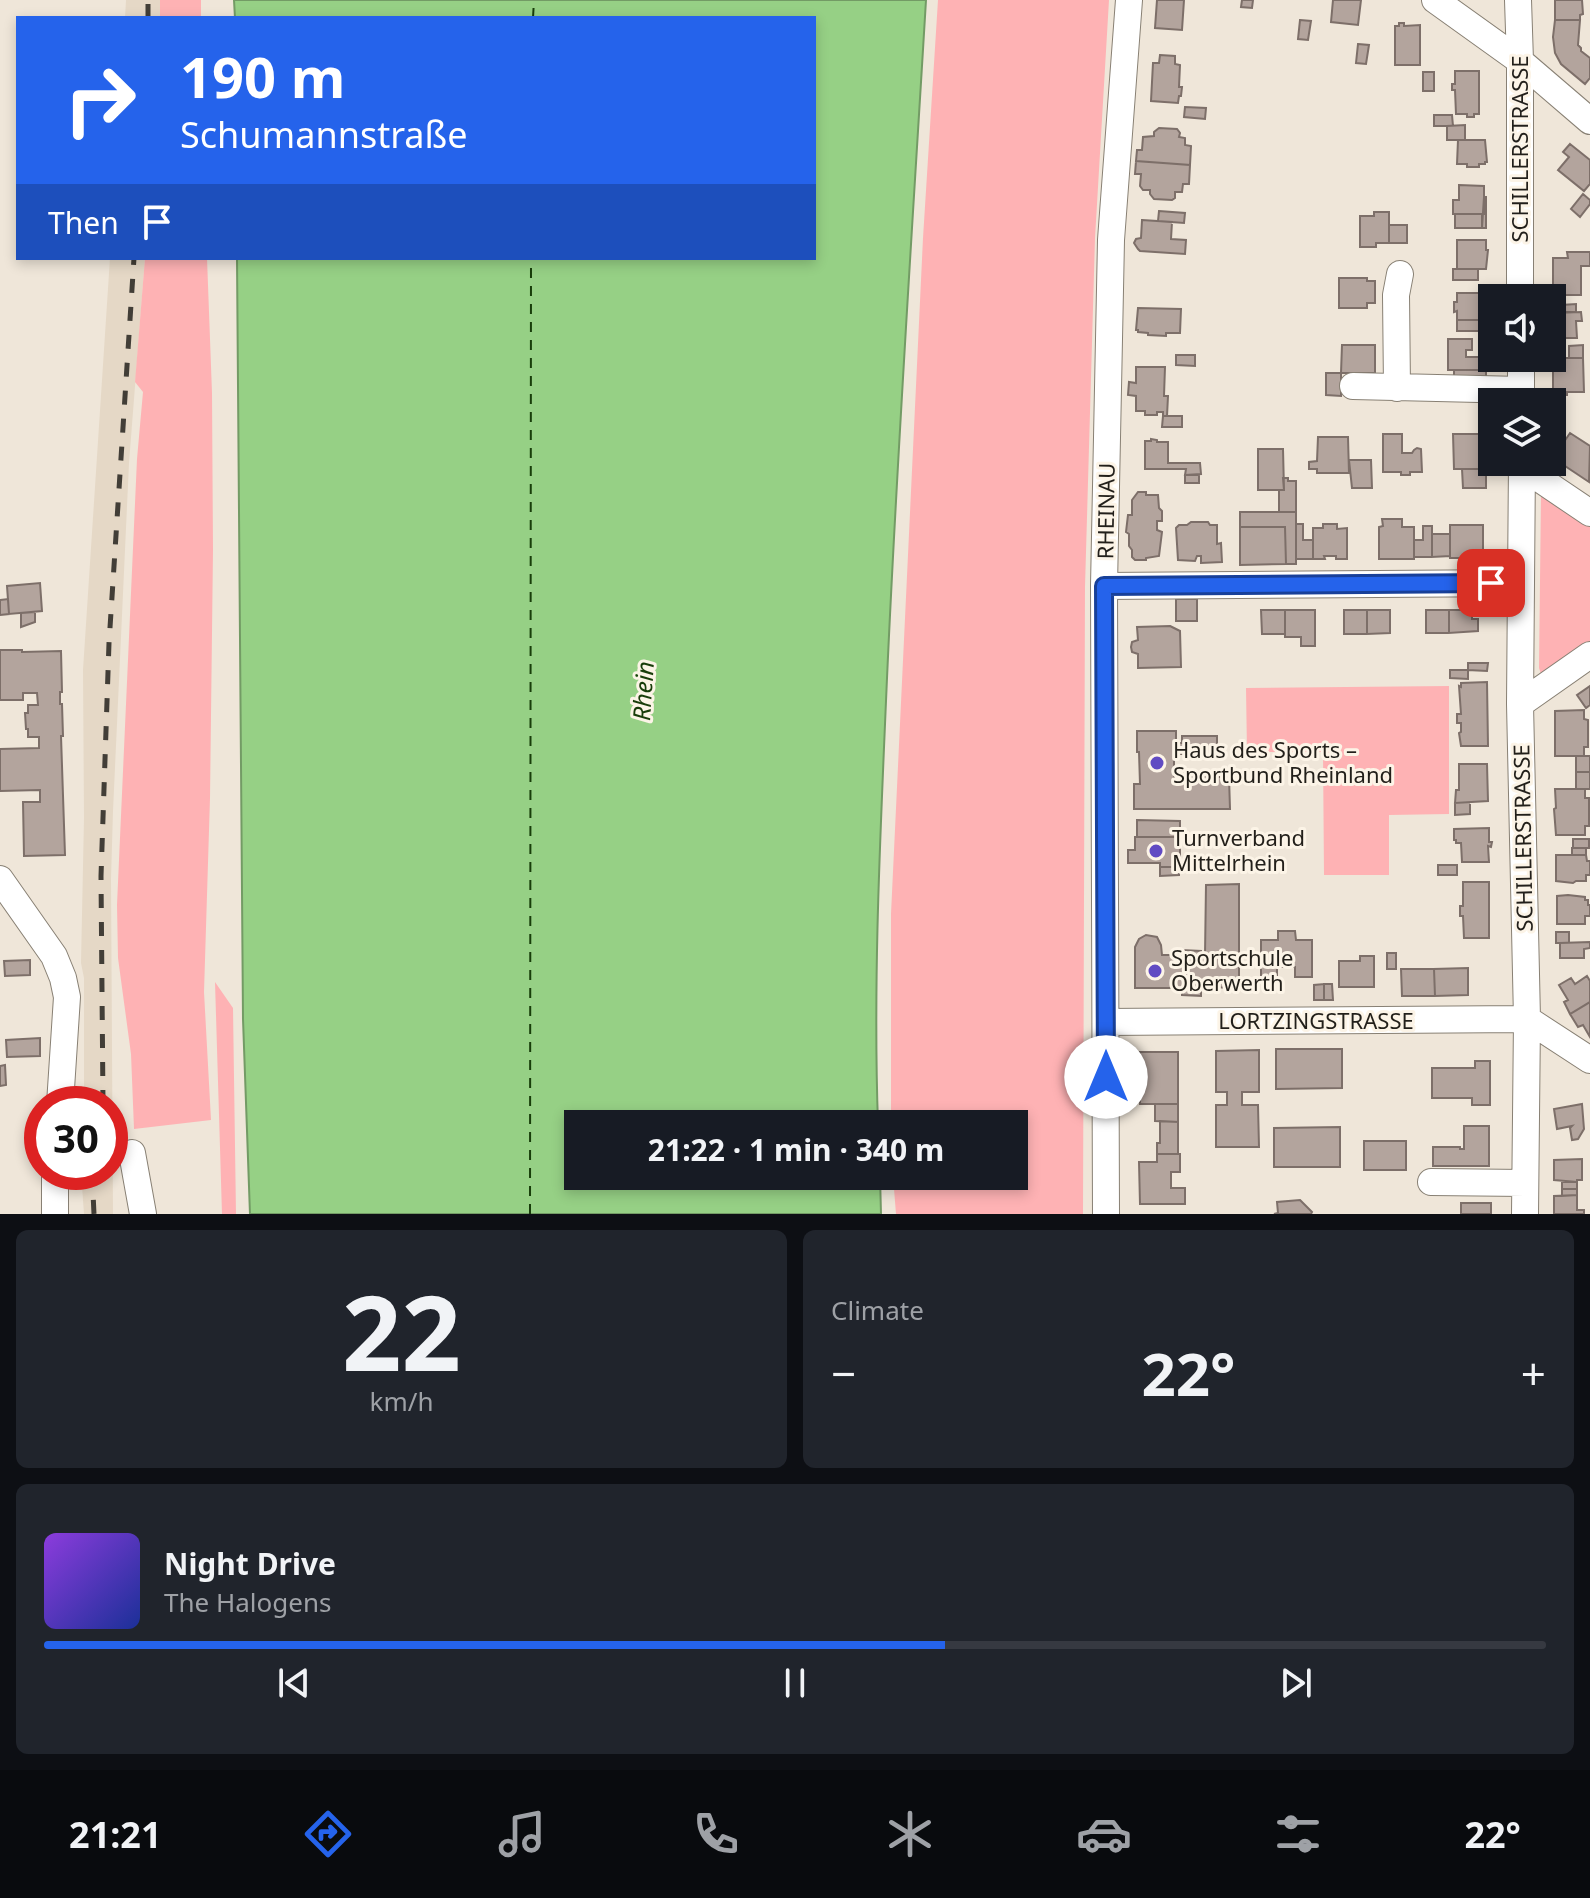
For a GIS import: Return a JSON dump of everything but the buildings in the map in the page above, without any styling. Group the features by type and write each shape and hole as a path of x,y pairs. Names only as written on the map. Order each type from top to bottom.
{"street":[{"name":"RHEINAU","path":"1106,1214 1104,586 1111,240 1129,0"},
{"path":"1435,0 1520,61 1590,121"},
{"name":"SCHILLERSTRASSE","path":"1518,0 1520,284"},
{"path":"1397,388 1396,295 1400,274"},
{"path":"1353,386 1478,393"},
{"name":"SCHILLERSTRASSE","path":"1522,476 1520,704 1527,1019 1525,1214"},
{"path":"1539,476 1590,513"},
{"path":"1104,586 1521,583"},
{"path":"1520,704 1590,655"},
{"path":"0,879 54,956 63,978 67,997 61,1086"},
{"path":"1527,1019 1590,1060"},
{"name":"LORTZINGSTRASSE","path":"1106,1022 1527,1019"},
{"path":"132,1153 143,1214"},
{"path":"1431,1182 1525,1183"},
{"path":"55,1190 55,1214"}],"shaded area":[{"path":"126,0 160,0 160,16 125,16"},
{"path":"160,0 201,0 201,16 160,16"},
{"path":"938,0 1109,0 1095,238 1085,587 1083,1214 896,1214 894,1190 1028,1190 1028,1110 891,1110 891,914 923,238"},
{"path":"110,260 145,260 129,463 113,811 112,1086 84,1086 84,978 81,963 83,670"},
{"path":"145,260 207,260 213,550 204,992 211,1120 134,1129 131,1054 118,958 117,905 137,459 143,392 135,382"},
{"path":"1541,495 1590,521 1590,647 1541,674 1539,668"},
{"path":"1449,686 1449,814 1389,815 1389,875 1324,875 1323,752 1247,752 1246,688"},
{"path":"215,982 233,1008 236,1214 222,1214"},
{"path":"82,1190 113,1190 113,1214 84,1214"}],"water":[{"name":"Rhein","path":"234,0 926,0 890,613 877,965 878,1110 564,1110 564,1190 880,1190 881,1214 250,1214 243,1019 237,260 816,260 816,16 235,16"}],"ferry route":[{"path":"533,16 534,0"},
{"path":"530,1214 531,260"}],"railway":[{"path":"148,0 148,16"},
{"path":"103,1086 101,876 109,643 134,260"},
{"path":"93,1190 94,1214"}],"place":[{"name":"Haus des Sports – Sportbund Rheinland","path":"1157,763"},
{"name":"Turnverband Mittelrhein","path":"1156,851"},
{"name":"Sportschule Oberwerth","path":"1155,971"}],"route":[{"path":"1106,1077 1104,586 1491,583"}]}
